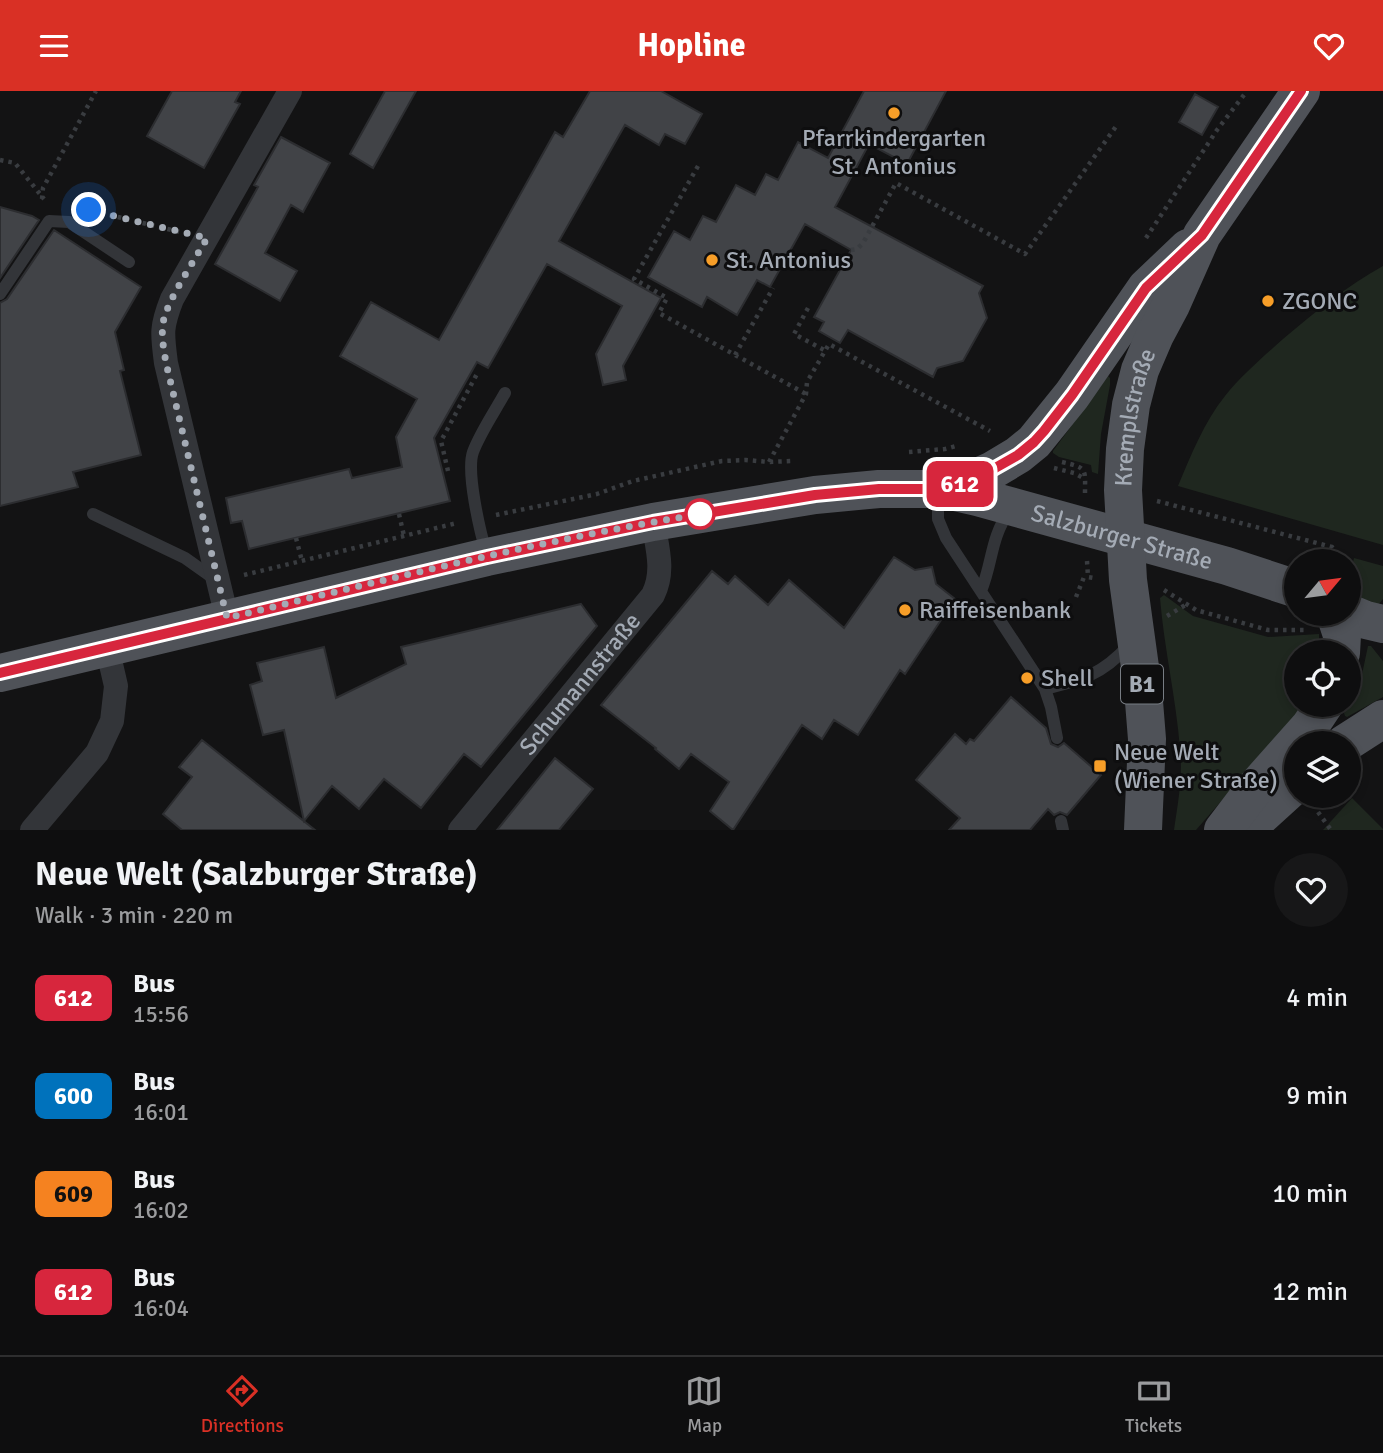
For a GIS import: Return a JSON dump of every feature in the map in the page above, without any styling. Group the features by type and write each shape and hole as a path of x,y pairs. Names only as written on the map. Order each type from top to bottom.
{"main road":[{"name":"Kremplstraße","path":"1143,830 1147,739 1147,630 1128,580 1123,490 1131,405 1140,370 1202,235 1301,91"},
{"path":"940,489 993,470 1034,442 1072,395 1146,288 1202,235"},
{"name":"Salzburger Straße","path":"0,673 487,557 653,522 815,495 879,489 940,489 1086,526 1284,585"},
{"path":"1342,629 1366,620 1383,624"},
{"path":"1223,830 1316,717"},
{"path":"1361,733 1383,719"},
{"path":"1244,830 1287,808"}],"street":[{"path":"227,618 166,363 162,336 172,299 290,91"},
{"name":"Schumannstraße","path":"460,830 653,595 659,583 660,570 653,522"},
{"path":"32,830 97,753 111,721 116,686 107,647"}],"lane":[{"path":"0,294 49,221 69,222 129,262"},
{"path":"487,557 477,520 472,453 505,393"},
{"path":"940,489 939,519 946,538 1045,689 1058,737"},
{"path":"981,591 996,535 1013,507"},
{"path":"93,514 185,558 218,581"},
{"path":"1045,689 1098,672 1147,630"}],"path":[{"path":"42,199 43,188 96,91"},
{"path":"851,250 857,249 863,243 897,183 1025,254 1117,125"},
{"path":"0,160 15,163 42,199 55,202"},
{"path":"698,166 634,279 667,298 659,313 806,394"},
{"path":"93,211 207,238"},
{"path":"735,355 773,288"},
{"path":"808,308 794,334 826,351"},
{"path":"769,462 806,394 807,383 830,344 990,432"},
{"path":"1085,488 1085,479 1333,549"},
{"path":"399,514 404,536"},
{"path":"296,538 302,561"},
{"path":"1076,597 1086,577 1154,583 1196,610 1268,630 1342,629"},
{"path":"1147,630 1187,604"},
{"path":"1314,808 1331,830"}],"shaded area":[{"path":"1383,266 1383,545 1178,486 1198,439 1225,396 1238,381 1319,309"},
{"path":"1108,376 1110,385 1101,434 1098,474 1092,472 1091,465 1059,457 1053,451"},
{"path":"1362,560 1383,566 1383,599 1378,605 1363,602"},
{"path":"1164,595 1193,616 1268,637 1319,634 1319,640 1284,640 1284,717 1294,717 1196,830 1174,830 1181,759 1160,598"},
{"path":"1368,646 1371,646 1383,661 1383,697 1361,709 1361,679"},
{"path":"1361,807 1383,829 1383,830 1323,830 1343,808"}],"building":[{"path":"172,91 241,91 235,102 240,104 204,168 147,136"},
{"path":"385,91 416,91 373,168 350,154"},
{"path":"590,91 661,91 702,114 685,144 665,134 659,145 625,125 559,241 661,298 623,366 626,380 603,385 596,354 622,306 547,264 488,368 477,362 434,438 450,501 249,549 242,521 231,523 226,498 349,469 352,478 402,467 396,437 417,399 340,356 371,302 439,340 555,132 563,137"},
{"name":"St. Antonius","path":"864,91 946,91 907,164 869,144 835,207 983,286 979,293 987,318 963,361 937,368 933,377 848,330 840,343 819,331 824,322 814,317 851,250 805,224 770,287 757,280 737,315 707,297 702,307 648,277 674,231 690,240 703,216 716,222 736,185 755,195 766,174 778,180 798,142 828,158"},
{"path":"1195,94 1218,107 1202,135 1179,122"},
{"path":"281,137 330,163 303,212 291,205 265,253 297,271 280,301 215,264 258,187 254,185"},
{"path":"0,207 39,220 0,278"},
{"path":"54,230 141,287 115,332 124,370 120,371 141,455 73,472 78,487 0,506 0,303 7,299"},
{"path":"894,557 915,570 932,567 936,584 955,599 905,674 900,670 858,735 834,720 822,739 802,725 733,830 710,811 729,782 691,754 679,769 601,705 712,571 728,584 735,576 768,605 789,580 844,628"},
{"path":"581,604 597,626 481,767 464,754 421,808 384,779 359,809 332,786 304,821 284,730 263,735 250,685 262,681 257,663 324,647 336,698 406,664 401,647"},
{"path":"1011,697 1046,728 1051,744 1058,747 1064,743 1101,775 1067,815 1060,812 1054,815 1048,809 1030,830 949,830 960,818 916,780 955,734 966,744 970,739 974,741"},
{"path":"202,740 315,830 182,830 163,814 192,777 179,767"},
{"path":"555,758 593,789 559,830 497,830"}],"bus line":[{"name":"612","path":"0,673 326,594 653,522 815,495 879,489 942,489 981,476 1018,455 1044,431 1146,288 1202,235 1301,91"}],"place":[{"name":"Pfarrkindergarten St. Antonius","path":"894,113"},
{"name":"St. Antonius","path":"712,260"},
{"name":"ZGONC","path":"1268,301"},
{"name":"Raiffeisenbank","path":"905,610"},
{"name":"Shell","path":"1027,678"},
{"name":"Neue Welt (Wiener Straße)","path":"1100,766"}],"route":[{"path":"89,210 207,238 172,299 162,336 166,363 227,618 487,557 707,513 700,514"}]}
